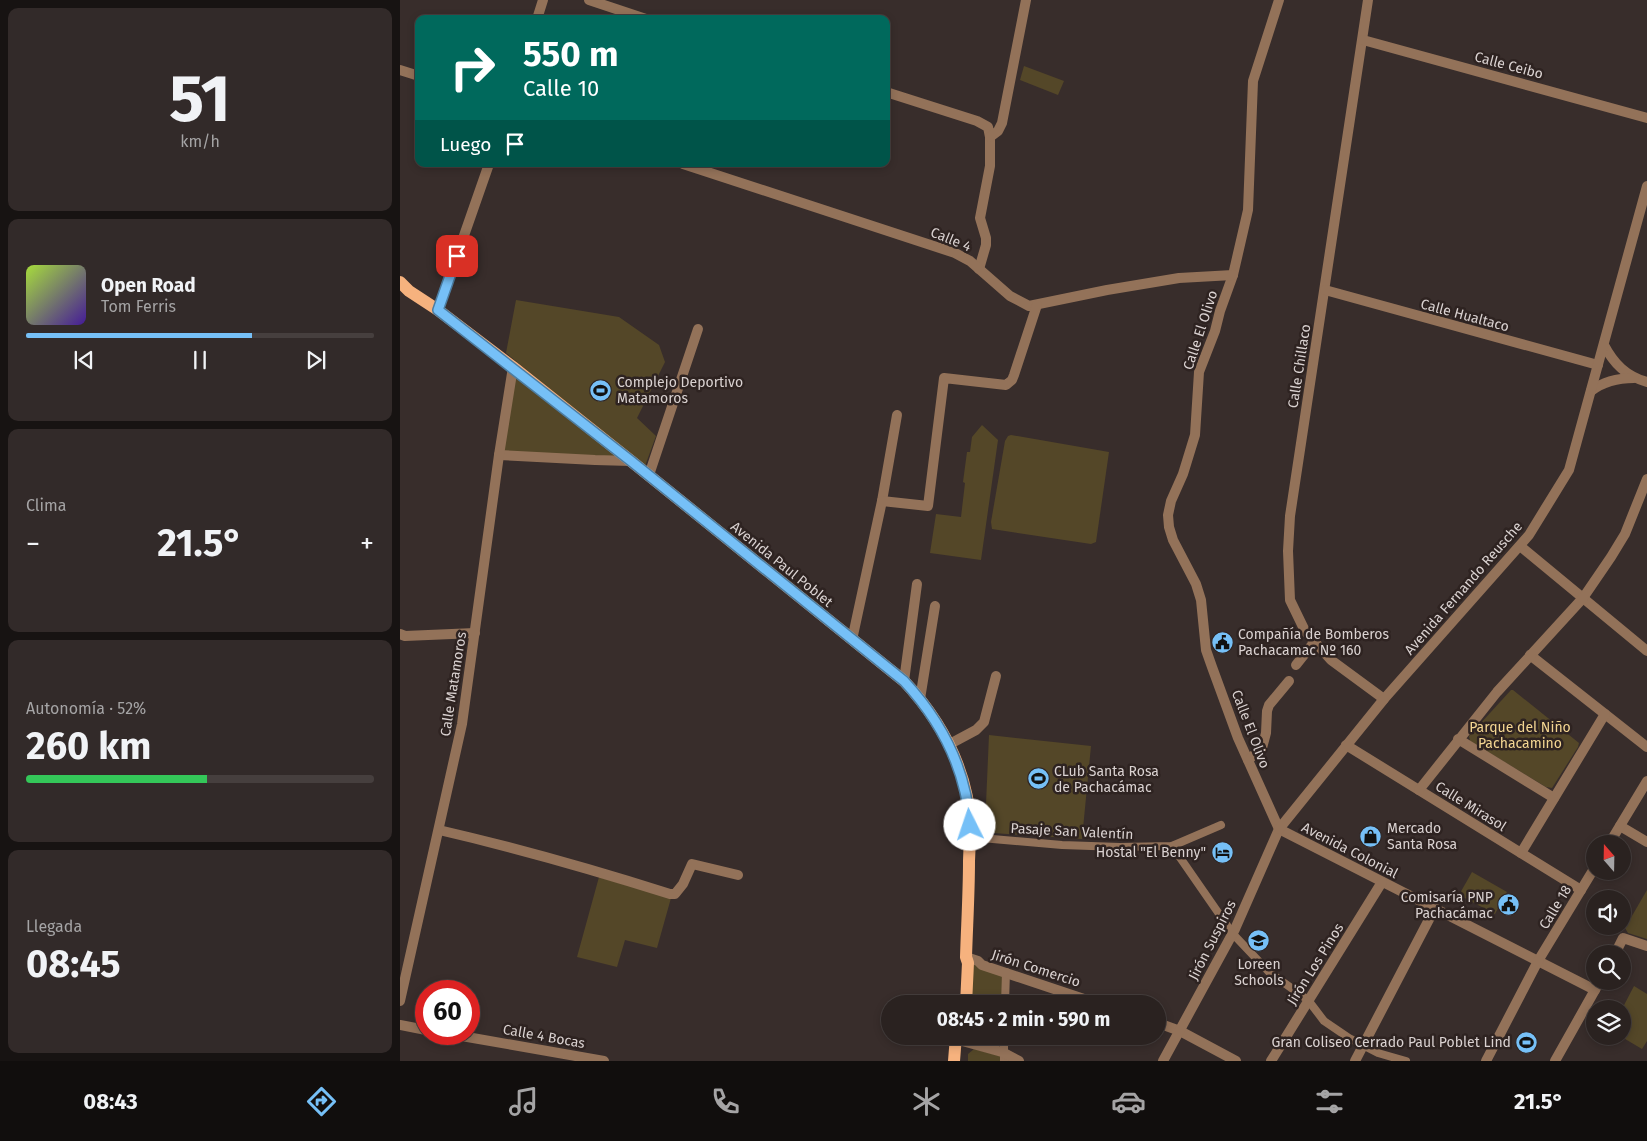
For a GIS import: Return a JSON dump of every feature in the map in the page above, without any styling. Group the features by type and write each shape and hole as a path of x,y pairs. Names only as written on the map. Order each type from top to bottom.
{"main road":[{"name":"Avenida Paul Poblet","path":"403,286 438,310 649,475 904,681 920,698 948,745 961,772 968,799 970,837 966,957"},
{"path":"959,995 961,963 966,957"},
{"path":"966,957 968,963 966,995"},
{"path":"954,1061 958,1045"},
{"path":"961,1045 962,1061"}],"street":[{"path":"538,15 543,0"},
{"path":"589,0 634,15"},
{"path":"990,137 998,131 1002,123 1026,0"},
{"name":"Calle El Olivo","path":"1279,0 1253,81 1248,210 1233,275 1199,372 1195,435 1183,474 1171,501 1168,515 1173,540 1185,560 1198,590 1206,650 1248,760 1279,829"},
{"name":"Calle Chillaco","path":"1368,0 1290,516 1288,551 1290,600 1305,631 1332,660 1384,700"},
{"name":"Calle Ceibo","path":"1363,40 1647,118"},
{"path":"400,70 415,75"},
{"path":"890,93 977,121 988,127 990,166 980,218 986,238 986,245 978,269"},
{"path":"438,310 488,167"},
{"name":"Calle 4","path":"692,167 955,254 970,261 1010,296 1029,306 1179,278 1233,275"},
{"name":"Avenida Fernando Reusche","path":"1279,829 1384,700 1529,535 1569,470 1647,186"},
{"name":"Calle Hualtaco","path":"1325,290 1598,365"},
{"path":"882,501 928,506 944,378 1006,385 1012,380 1014,375 1037,305"},
{"path":"649,475 698,329"},
{"path":"1604,346 1615,363 1635,378 1647,382"},
{"name":"Calle Matamoros","path":"400,1001 462,724 499,455 513,368"},
{"path":"1591,391 1603,383 1635,378"},
{"path":"852,640 882,501 898,415"},
{"path":"499,455 631,461"},
{"path":"1419,790 1458,739 1530,655 1583,598 1624,534 1647,479"},
{"path":"1520,546 1647,651"},
{"path":"904,681 917,584"},
{"path":"920,698 935,606"},
{"path":"400,634 405,636 475,633"},
{"path":"1296,665 1314,641"},
{"path":"1530,655 1647,747"},
{"path":"948,745 976,730 984,722 996,676"},
{"path":"1248,760 1262,748 1266,734 1266,712 1269,705 1289,681"},
{"path":"1521,853 1605,714"},
{"path":"1458,739 1554,798"},
{"name":"Calle Mirasol","path":"1346,745 1581,890"},
{"path":"1614,835 1647,782"},
{"name":"Pasaje San Valentín","path":"970,837 1062,845 1172,846 1221,825"},
{"path":"1620,826 1647,842"},
{"name":"Avenida Colonial","path":"1279,829 1538,961 1586,981"},
{"name":"Jirón Suspiros","path":"1163,1061 1232,934 1279,829"},
{"path":"439,830 567,862 670,894 675,894 681,888 692,864 738,875"},
{"path":"1172,846 1232,934 1270,972 1308,1000 1324,1021 1349,1038 1378,1054 1406,1061"},
{"name":"Calle 18","path":"1486,1061 1538,961 1587,880"},
{"name":"Jirón Los Pinos","path":"1271,1061 1382,882"},
{"path":"1355,1061 1435,908"},
{"path":"1620,945 1623,938 1647,946"},
{"name":"Jirón Comercio","path":"966,957 982,965 1073,995"},
{"path":"1005,995 1006,972"},
{"path":"1555,1061 1595,990"},
{"path":"400,1025 415,1028"},
{"path":"1166,1026 1180,1031 1236,1061"},
{"name":"Calle 4 Bocas","path":"480,1039 604,1061"},
{"path":"976,1045 1004,1057 1019,1061"}],"green space":[{"path":"1024,66 1064,81 1058,95 1020,80"},
{"name":"Complejo Deportivo Matamoros","path":"516,300 619,317 659,345 665,362 637,418 656,436 645,466 506,353"},
{"path":"515,373 617,456 616,459 501,452"},
{"path":"982,425 998,440 981,560 930,553 936,514 961,517 967,452 970,452 972,437"},
{"path":"1011,435 1109,452 1096,542 1091,544 992,529 991,522 1005,441"},
{"name":"Parque del Niño Pachacamino","path":"1511,690 1579,743 1552,788 1546,787 1470,741 1469,736"},
{"name":"CLub Santa Rosa de Pachacámac","path":"989,735 1091,746 1082,839 979,832 978,806 986,804"},
{"path":"1472,872 1507,892 1495,914 1459,895"},
{"path":"599,877 671,898 657,948 625,940 617,967 577,957"},
{"path":"1647,890 1647,939 1631,934 1631,918"},
{"path":"974,964 1005,974 1004,995 970,994"},
{"path":"1634,986 1647,994 1647,1041 1642,1049 1631,1042 1631,1000 1627,1000"},
{"path":"974,1049 1000,1056 1003,1061 968,1061 968,1054"}],"place":[{"name":"Complejo Deportivo Matamoros","path":"601,390"},
{"name":"Compañía de Bomberos Pachacamac Nº 160","path":"1222,642"},
{"name":"CLub Santa Rosa de Pachacámac","path":"1038,779"},
{"name":"Mercado Santa Rosa","path":"1371,836"},
{"name":"Hostal \"El Benny\"","path":"1222,852"},
{"name":"Comisaría PNP Pachacámac","path":"1509,905"},
{"name":"Loreen Schools","path":"1259,941"},
{"name":"Gran Coliseo Cerrado Paul Poblet Lind","path":"1527,1042"}],"route":[{"path":"457,256 438,310 631,461 904,681 920,698 934,719 961,772 968,799 970,825"}]}
